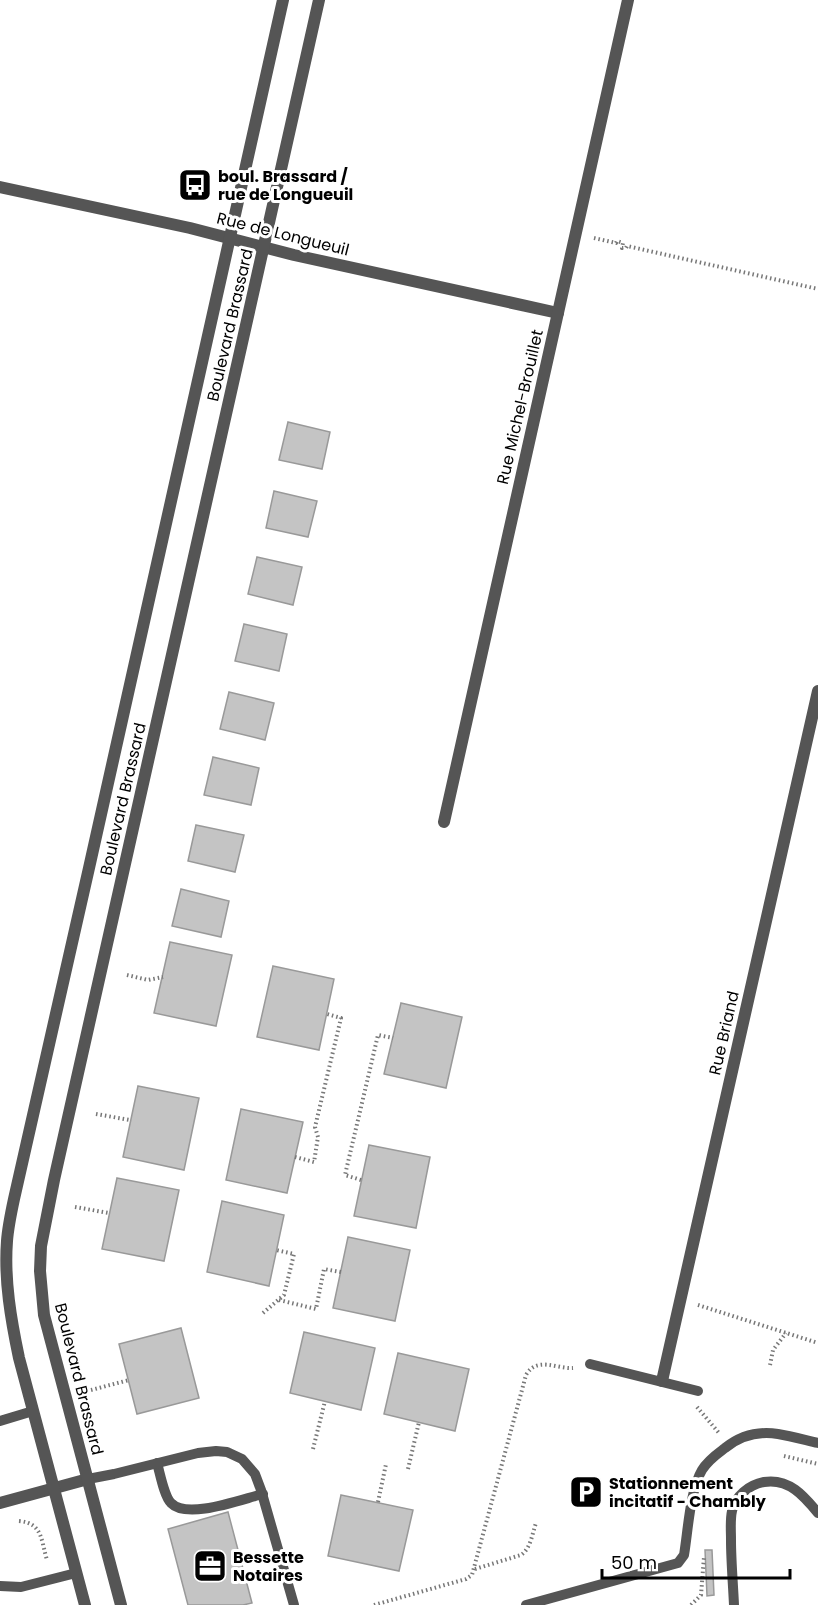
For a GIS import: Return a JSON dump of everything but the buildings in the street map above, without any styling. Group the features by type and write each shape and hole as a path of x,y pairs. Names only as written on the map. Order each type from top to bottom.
{"street":[{"name":"Boulevard Brassard","path":"85,1605 19,1358 10,1310 7,1266 9,1221 283,0"},
{"name":"Boulevard Brassard","path":"121,1605 45,1315 40,1271 41,1246 319,0"},
{"name":"Rue Michel-Brouillet","path":"444,822 628,0"},
{"name":"Rue de Longueuil","path":"0,187 558,313"},
{"name":"Rue Briand","path":"662,1381 818,691"},
{"path":"0,1503 88,1479"}],"lane":[{"path":"590,1364 698,1391"},
{"path":"0,1421 33,1411"},
{"path":"526,1605 678,1563 684,1555 694,1490 702,1469 735,1441 754,1435 777,1434 818,1443"},
{"path":"88,1479 198,1453 227,1452 242,1459 255,1474 263,1494 294,1605"},
{"path":"157,1463 168,1499 178,1508 204,1509 263,1494"},
{"path":"734,1605 732,1511 745,1490 756,1484 780,1482 798,1492 818,1513"},
{"path":"0,1586 21,1587 76,1573"}],"path":[{"path":"593,238 623,243 622,248 627,246 818,289"},
{"path":"127,975 148,980 163,977"},
{"path":"295,1157 314,1162 318,1137 315,1127 341,1018 327,1014"},
{"path":"361,1180 345,1175 378,1035 393,1038"},
{"path":"96,1114 130,1120"},
{"path":"75,1207 110,1213"},
{"path":"263,1313 284,1295 294,1254 276,1250"},
{"path":"279,1300 316,1309 324,1269 340,1272"},
{"path":"694,1303 818,1343"},
{"path":"770,1365 773,1350 786,1333"},
{"path":"374,1605 466,1579 472,1575 526,1375 532,1367 537,1365 572,1368 590,1364"},
{"path":"91,1390 129,1380"},
{"path":"314,1449 325,1401"},
{"path":"694,1404 719,1434"},
{"path":"408,1469 419,1422"},
{"path":"378,1502 386,1464"},
{"path":"19,1521 28,1522 38,1530 47,1560"},
{"path":"475,1569 525,1552 536,1523"}],"place":[{"name":"boul. Brassard / rue de Longueuil","path":"195,185"},
{"name":"Stationnement incitatif - Chambly","path":"586,1492"},
{"name":"Bessette Notaires","path":"210,1566"}]}
